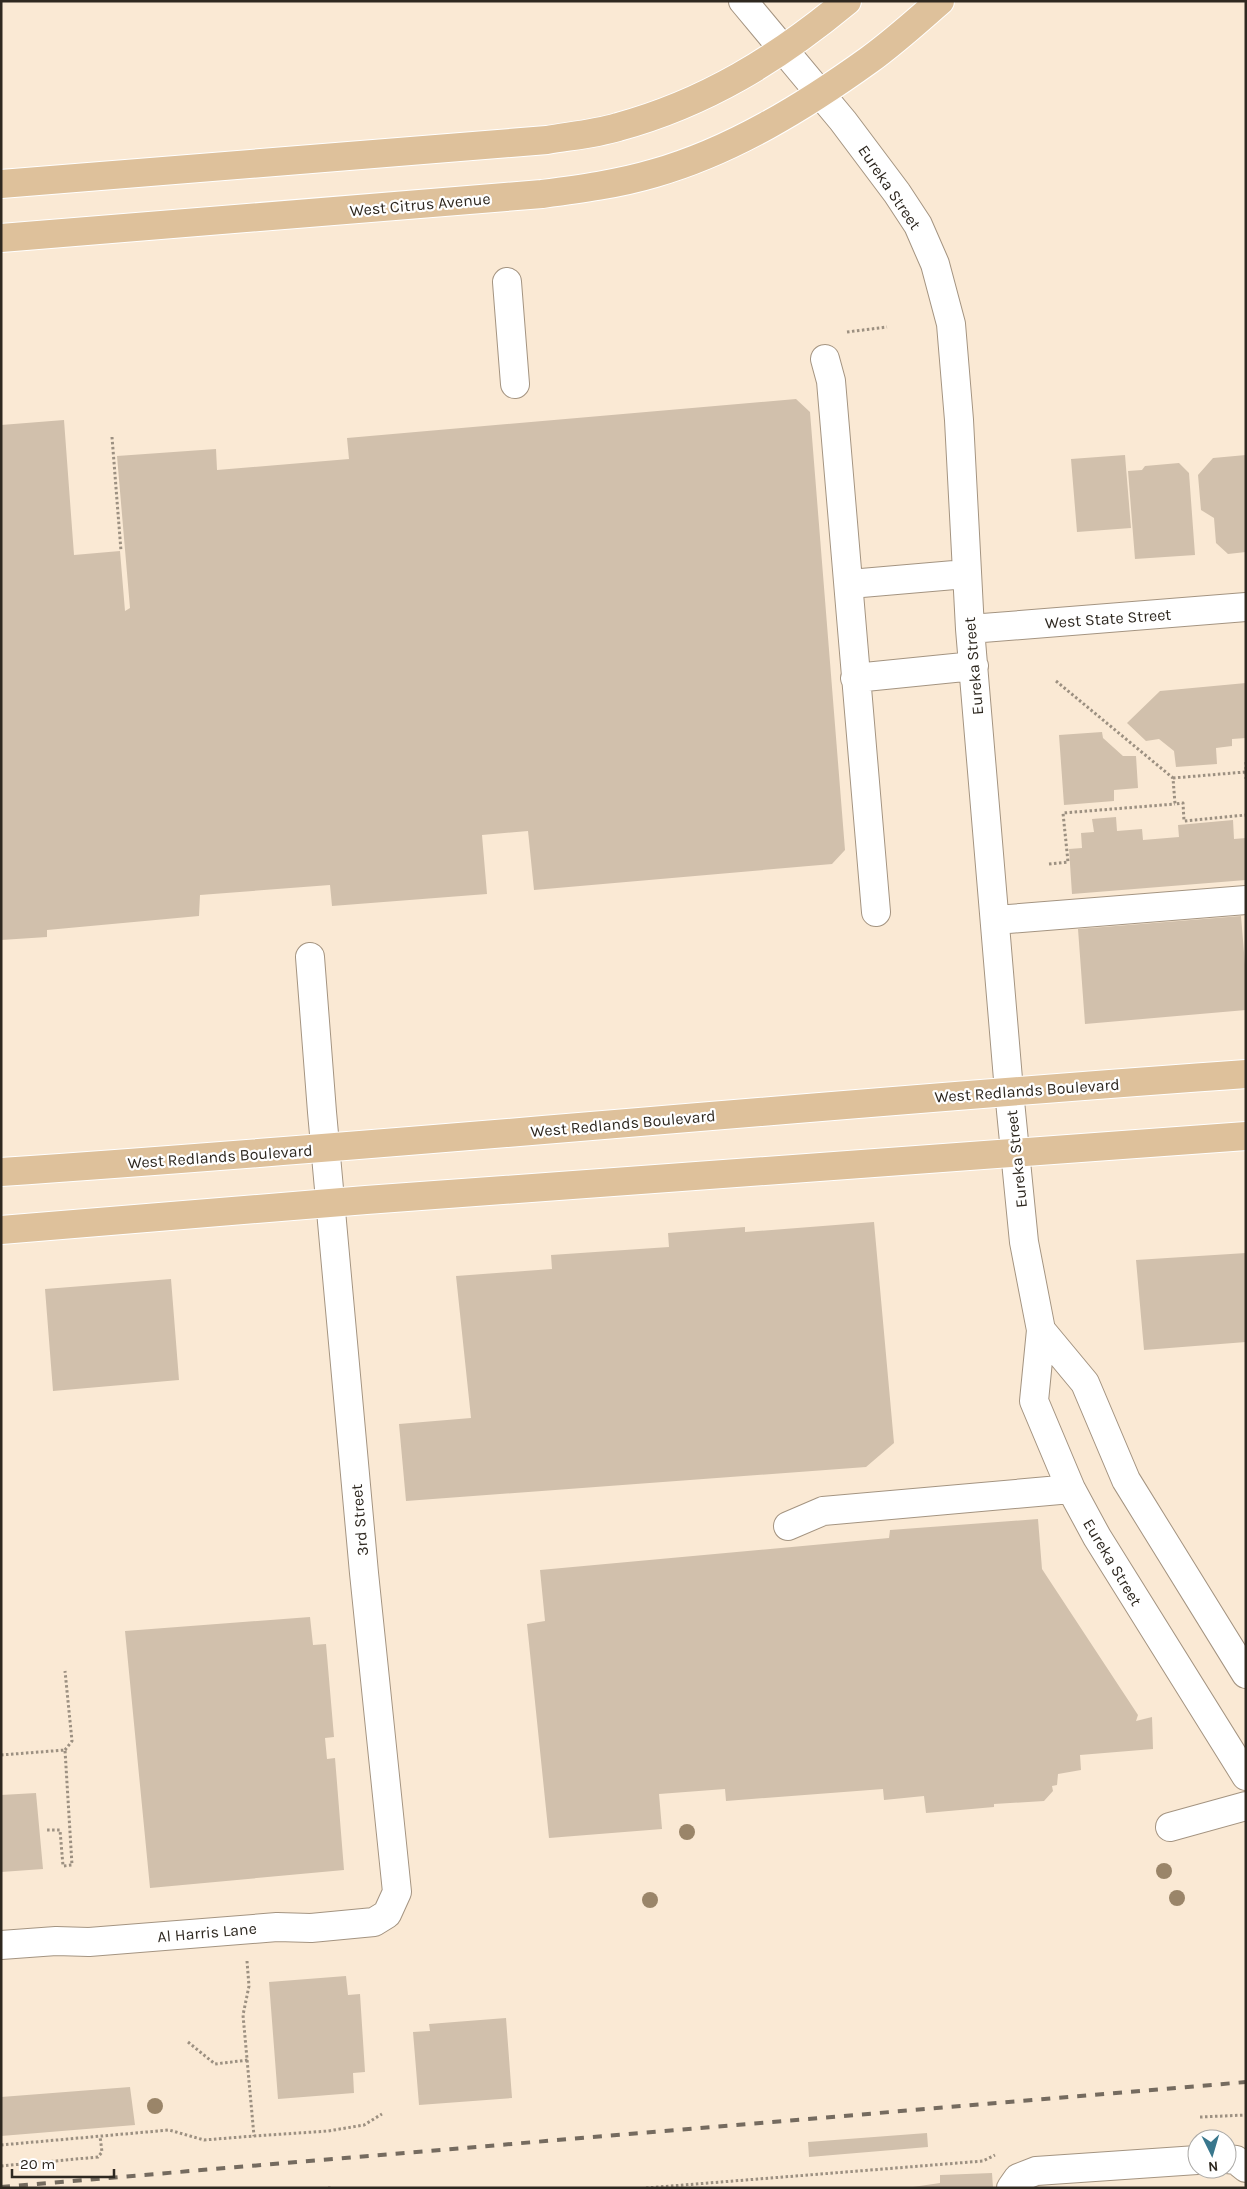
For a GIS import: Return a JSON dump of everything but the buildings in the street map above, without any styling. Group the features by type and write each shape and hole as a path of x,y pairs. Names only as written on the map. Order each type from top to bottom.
{"main road":[{"path":"1,184 537,141 616,128 680,107 728,84 783,51 847,1"},
{"name":"West Citrus Avenue","path":"1,238 542,194 590,188 655,173 713,152 771,122 819,94 871,59 940,1"},
{"name":"West Redlands Boulevard","path":"1,1172 288,1152 1009,1091 1246,1074"},
{"path":"1,1230 331,1203 1246,1136"}],"street":[{"name":"Eureka Street","path":"743,1 843,121 897,193 918,225 935,264 950,324 959,420 970,629 1009,1091 1024,1242 1041,1330 1034,1401 1071,1489 1097,1537 1246,1776"},
{"path":"507,282 516,384"},
{"path":"825,359 831,380 850,584 855,678 876,912"},
{"path":"850,584 966,574"},
{"name":"West State Street","path":"970,629 1246,607"},
{"path":"855,678 974,666"},
{"path":"996,920 1246,900"},
{"name":"3rd Street","path":"310,957 364,1573 397,1892"},
{"name":"Eureka Street","path":"1041,1330 1085,1382 1126,1480 1246,1674"},
{"path":"788,1526 823,1511 1071,1489"},
{"path":"1170,1827 1246,1806"},
{"name":"Al Harris Lane","path":"1,1945 56,1941 89,1942 277,1927 311,1928 374,1922 387,1914 397,1892"},
{"path":"1011,2188 1018,2178 1036,2171 1187,2161"}],"path":[{"path":"847,332 887,327"},
{"path":"112,437 121,551"},
{"path":"1056,682 1173,778 1245,772"},
{"path":"1246,762 1246,779"},
{"path":"1173,778 1175,804"},
{"path":"1049,864 1068,862 1063,813 1183,803 1184,821 1246,815"},
{"path":"47,1830 60,1830 63,1866 72,1865 65,1750 72,1741 65,1672"},
{"path":"1,1755 65,1750"},
{"path":"247,1959 249,1986 243,2015 254,2136"},
{"path":"188,2042 215,2064 248,2060"},
{"path":"1,2144 169,2130 204,2140 328,2131 364,2125 382,2114"},
{"path":"1200,2117 1246,2115"},
{"path":"1,2166 98,2158 102,2152 100,2136"},
{"path":"646,2188 983,2161 998,2153"},
{"path":"328,2188 333,2188"}],"railway":[{"path":"1,2187 1246,2082"}]}
